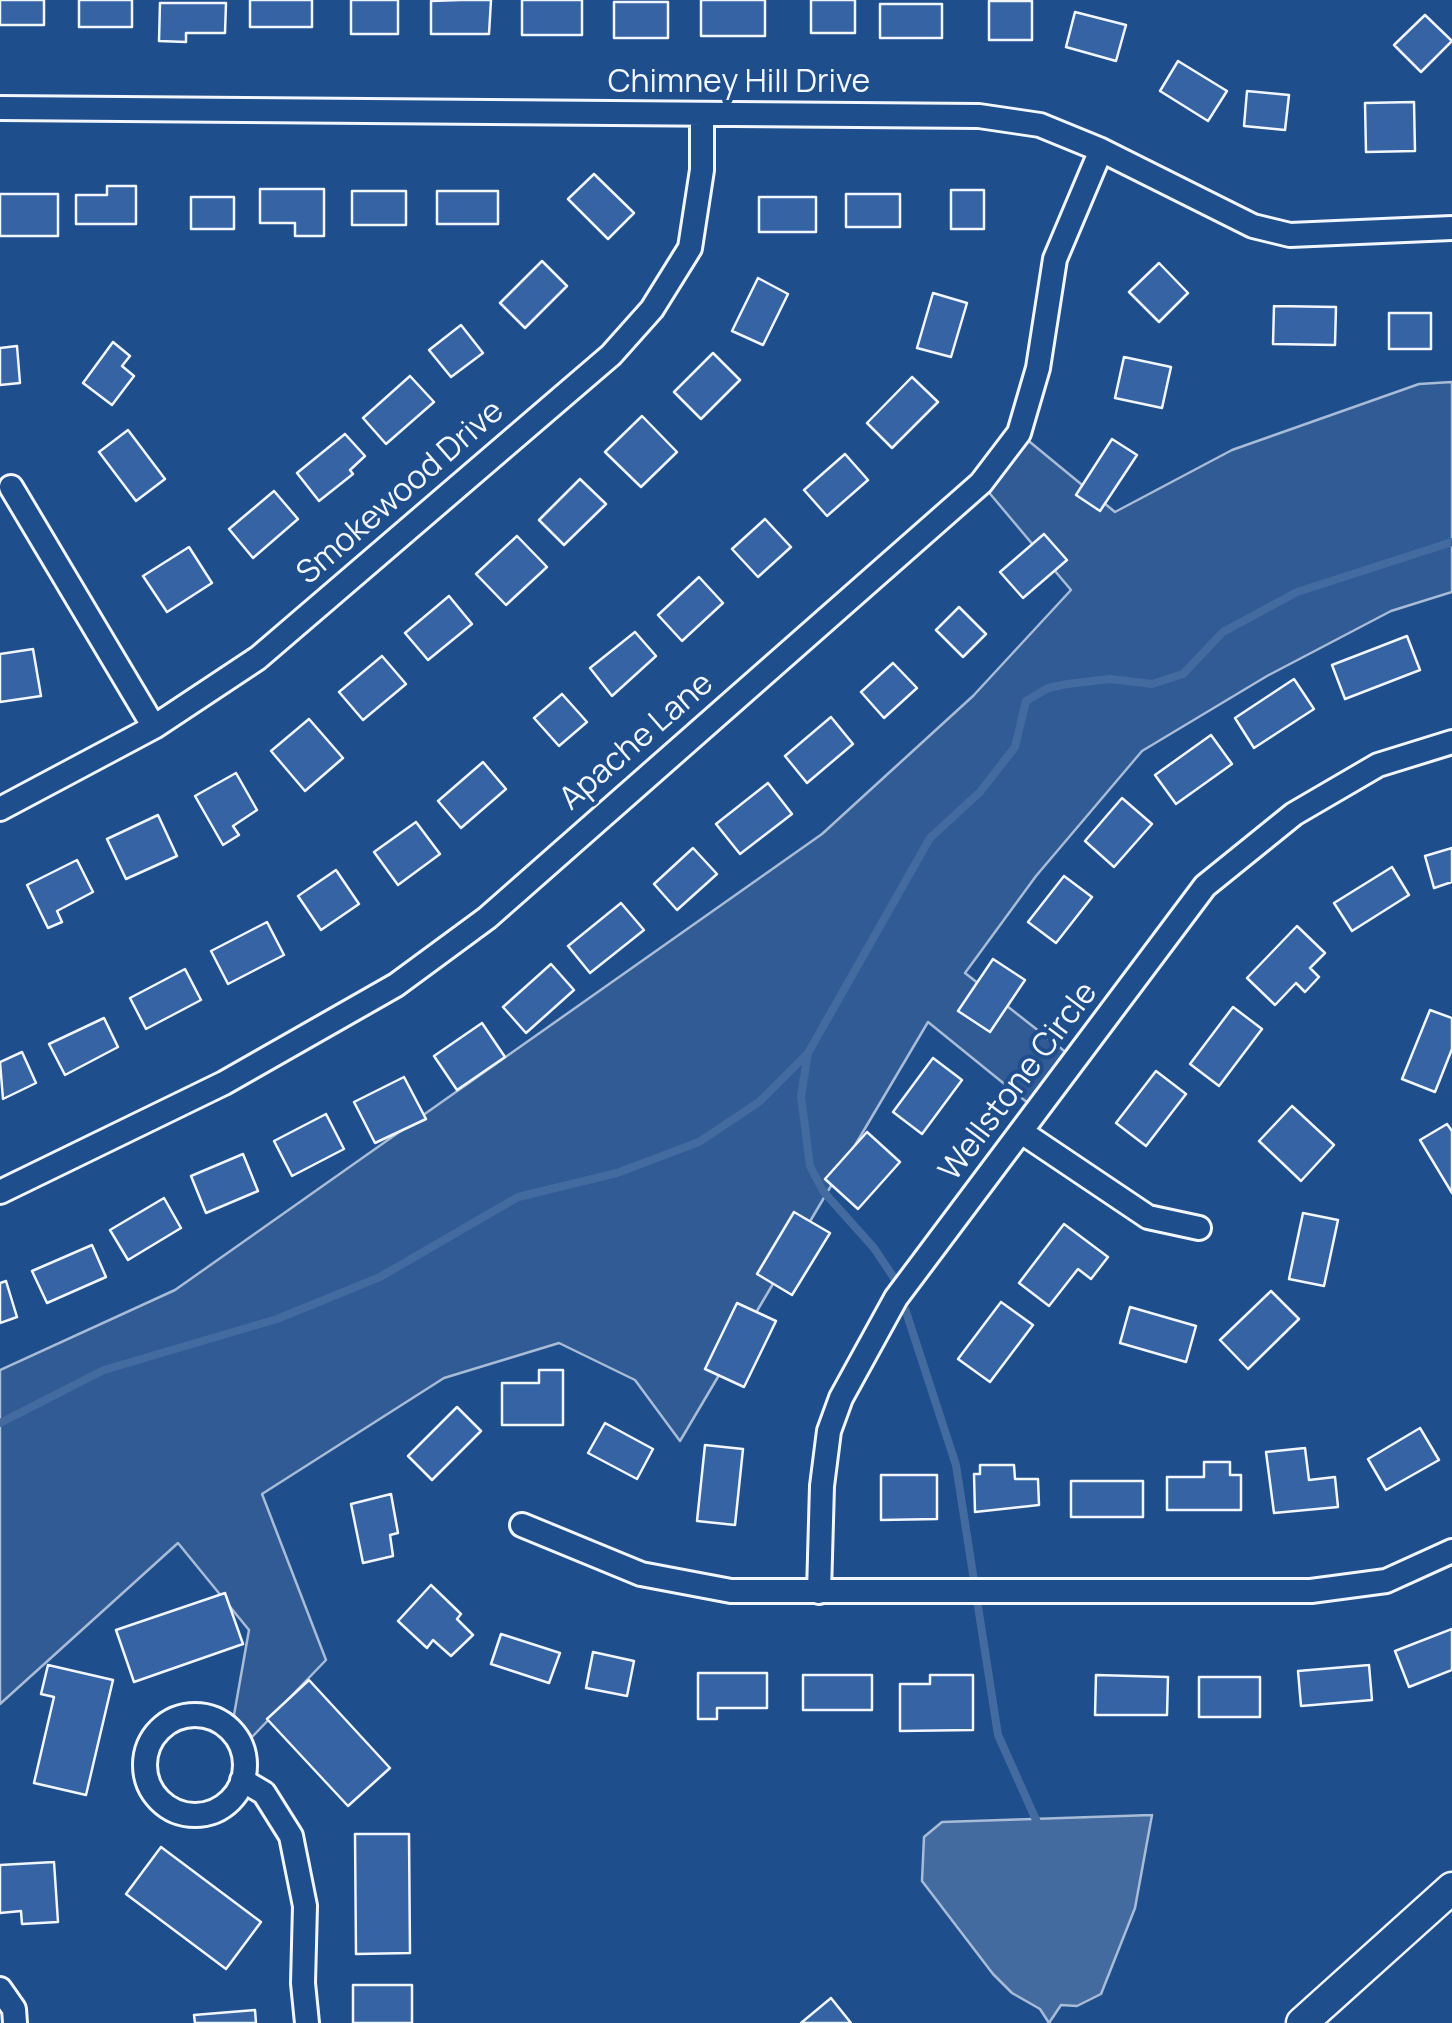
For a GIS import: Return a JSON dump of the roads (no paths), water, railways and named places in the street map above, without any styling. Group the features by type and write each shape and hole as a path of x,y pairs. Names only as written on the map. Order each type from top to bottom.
{"main road":[{"path":"1306,2022 1452,1888"}],"street":[{"name":"Chimney Hill Drive","path":"0,108 997,117 1040,125 1101,150 1253,226 1290,234 1452,228"},
{"name":"Smokewood Drive","path":"0,810 154,727 215,689 298,626 610,354 652,310 690,248 702,170 702,116"},
{"name":"Apache Lane","path":"0,1192 224,1083 396,985 488,918 980,482 1019,434 1038,368 1056,259 1101,150"},
{"path":"11,486 154,727"},
{"name":"Wellstone Circle","path":"819,1592 822,1486 829,1432 841,1398 896,1298 1205,886 1294,814 1378,765 1452,742"},
{"path":"1023,1133 1148,1217 1199,1228"},
{"path":"522,1525 642,1574 731,1591 1311,1590 1386,1581 1452,1550"},
{"path":"200,1714 215,1718 238,1738 244,1752 242,1780 235,1795 209,1812 178,1812 153,1792 146,1777 148,1746 168,1722 200,1714"},
{"path":"242,1780 264,1793 278,1810 296,1854 306,1906 303,1983 307,2023"},
{"path":"0,1988 14,2009 14,2023"}],"waterway":[{"path":"0,1423 104,1370 277,1319 380,1277 518,1197 617,1173 699,1142 759,1102 808,1053 930,838 980,792 1015,747 1026,701 1048,688 1067,684 1110,679 1152,684 1183,674 1223,632 1297,592 1452,542"},
{"path":"808,1053 801,1096 810,1166 823,1191 874,1248 896,1281 956,1465 998,1735 1037,1822 1036,1832"}]}
